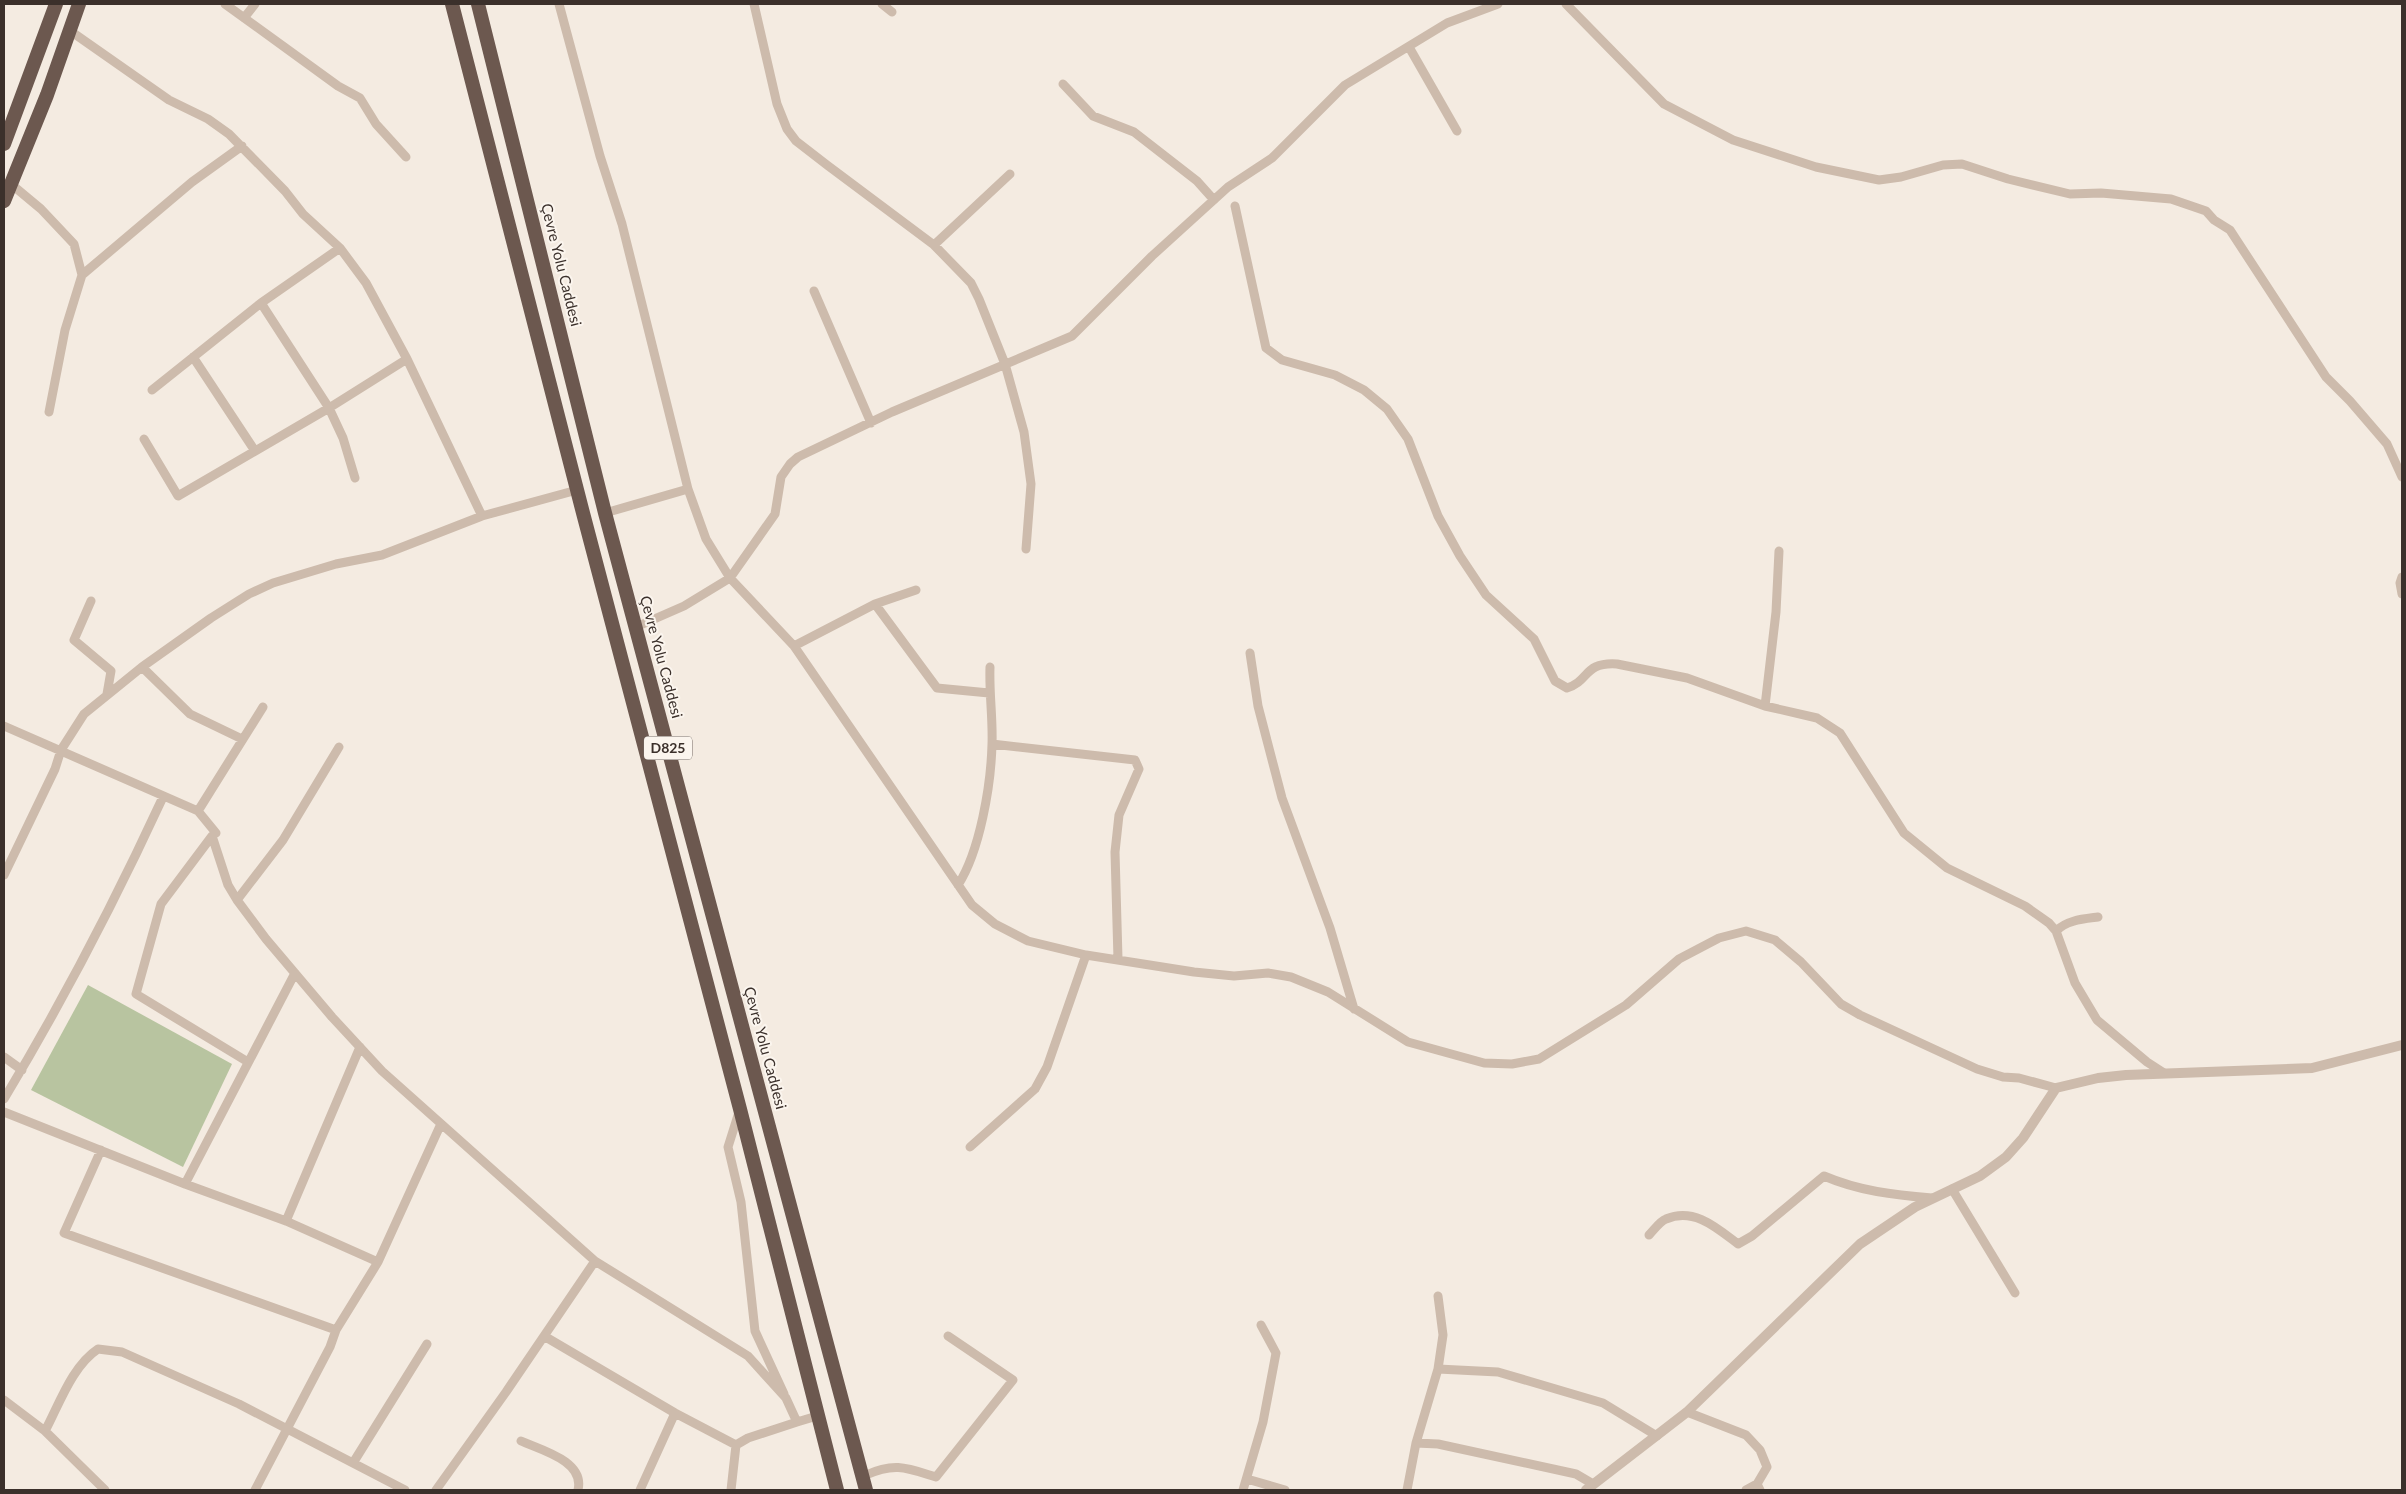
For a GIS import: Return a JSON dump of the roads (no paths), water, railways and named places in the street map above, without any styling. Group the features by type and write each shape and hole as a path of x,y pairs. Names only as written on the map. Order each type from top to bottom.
{"highway":[{"path":"4,144 56,4"},
{"path":"4,201 47,95 79,4"},
{"name":"D825","path":"452,4 577,490 740,1109 837,1490"},
{"name":"Çevre Yolu Caddesi","path":"478,4 606,513 866,1490"},
{"path":"817,1416 830,1490"},
{"path":"858,1456 872,1490"}],"street":[{"path":"225,4 338,86 360,98 376,124 406,157"},
{"path":"244,18 255,4"},
{"path":"559,4 604,169 622,224 688,489 706,538 730,578 794,646 972,905 995,924 1028,941 1086,955 1210,974 1234,976 1268,973 1291,977 1328,992 1408,1042 1484,1062 1512,1064 1539,1059 1626,1005 1679,959 1719,938 1746,931 1775,940 1800,962 1841,1004 1860,1015 1959,1058 1977,1069 2003,1077 2027,1080 2056,1088 2098,1078 2164,1073 2312,1068 2402,1045"},
{"path":"754,4 777,104 787,129 796,141 934,245 971,283 1005,364 1024,432 1031,484 1026,549"},
{"path":"882,4 892,12"},
{"path":"636,627 684,606 730,578 775,514 781,476 798,457 871,423 1072,336 1152,256 1228,187 1272,158 1345,85 1447,24 1498,4"},
{"path":"1566,4 1664,104 1733,140 1807,164 1879,180 1901,177 1943,165 1962,164 2008,180 2070,194 2101,193 2171,199 2206,212 2214,220 2230,230 2326,377 2350,400 2387,444 2402,477"},
{"path":"69,30 169,100 208,120 242,146 303,214 340,248 366,283 408,359 482,516"},
{"path":"1409,47 1457,130"},
{"path":"1063,84 1093,116 1134,132 1184,170 1214,200"},
{"path":"82,275 192,182 242,146"},
{"path":"934,245 1010,174"},
{"path":"11,184 40,209 74,244 82,275 65,330 49,412"},
{"path":"1235,206 1266,348 1282,360 1335,375 1357,386 1375,397 1387,409 1408,439 1438,516 1460,556 1486,595 1534,639 1555,681 1567,688 1574,685 1592,667 1606,663 1617,664 1687,678 1765,706 1816,718 1840,734 1904,833 1947,868 2025,906 2044,918 2056,931 2075,983 2097,1020 2147,1062 2164,1073"},
{"path":"152,390 262,303 340,248"},
{"path":"814,291 871,423"},
{"path":"262,303 329,408 343,438 355,478"},
{"path":"193,357 255,451"},
{"path":"144,438 178,496 329,408 408,359"},
{"path":"606,513 688,489"},
{"path":"4,875 55,770 61,750 84,714 142,667 249,594 273,583 336,564 382,555 482,516 577,490"},
{"path":"1765,706 1776,612 1779,551"},
{"path":"2402,577 2400,583 2402,594"},
{"path":"794,646 875,604 916,590"},
{"path":"91,601 74,640 111,671 107,694"},
{"path":"875,604 937,688 989,694"},
{"path":"1250,653 1258,706 1282,798 1330,928 1354,1009"},
{"path":"142,667 190,714 242,739"},
{"path":"958,885 967,871 981,827 992,744 989,694 990,667"},
{"path":"198,811 263,707"},
{"path":"4,726 198,811 216,834 212,836 161,904 136,994 248,1062"},
{"path":"992,744 1135,760 1140,769 1118,815 1115,852 1118,959"},
{"path":"237,900 283,840 339,747"},
{"path":"4,1099 22,1070 104,920 163,797"},
{"path":"212,836 228,885 237,900 295,973 382,1071 440,1126 595,1261 748,1356 786,1398"},
{"path":"2056,931 2061,926 2075,921 2098,917"},
{"path":"970,1147 1035,1089 1047,1067 1086,955"},
{"path":"184,1184 295,973"},
{"path":"286,1220 360,1047"},
{"path":"4,1058 22,1070"},
{"path":"1416,1442 1438,1444 1576,1474 1589,1487 1687,1412 1860,1244 1932,1198 1980,1176 2006,1157 2023,1138 2056,1088"},
{"path":"740,1109 728,1147 741,1202 755,1331 797,1422"},
{"path":"4,1112 184,1184 286,1220 378,1262"},
{"path":"255,1490 330,1347 336,1330 378,1262 440,1126"},
{"path":"101,1150 64,1233 336,1330"},
{"path":"1649,1235 1665,1219 1685,1215 1704,1220 1738,1244 1752,1236 1824,1176 1847,1185 1885,1194 1932,1198"},
{"path":"1952,1189 2015,1293"},
{"path":"436,1490 595,1261"},
{"path":"1407,1490 1416,1442 1438,1369 1443,1335 1438,1296"},
{"path":"1242,1490 1263,1422 1276,1353 1261,1325"},
{"path":"544,1336 675,1413 736,1445"},
{"path":"866,1476 882,1468 900,1466 936,1477 1013,1380 948,1336"},
{"path":"353,1463 427,1344"},
{"path":"45,1431 78,1369 91,1353 98,1349 122,1352 239,1404 405,1490"},
{"path":"1438,1369 1498,1372 1603,1403 1657,1436"},
{"path":"4,1400 45,1431 105,1490"},
{"path":"1687,1412 1746,1435 1760,1450 1767,1467 1758,1487 1746,1490"},
{"path":"640,1490 675,1413"},
{"path":"736,1445 748,1438 817,1416"},
{"path":"521,1441 562,1460 573,1468 579,1480 578,1490"},
{"path":"730,1490 736,1445"},
{"path":"1247,1478 1284,1490"}]}
